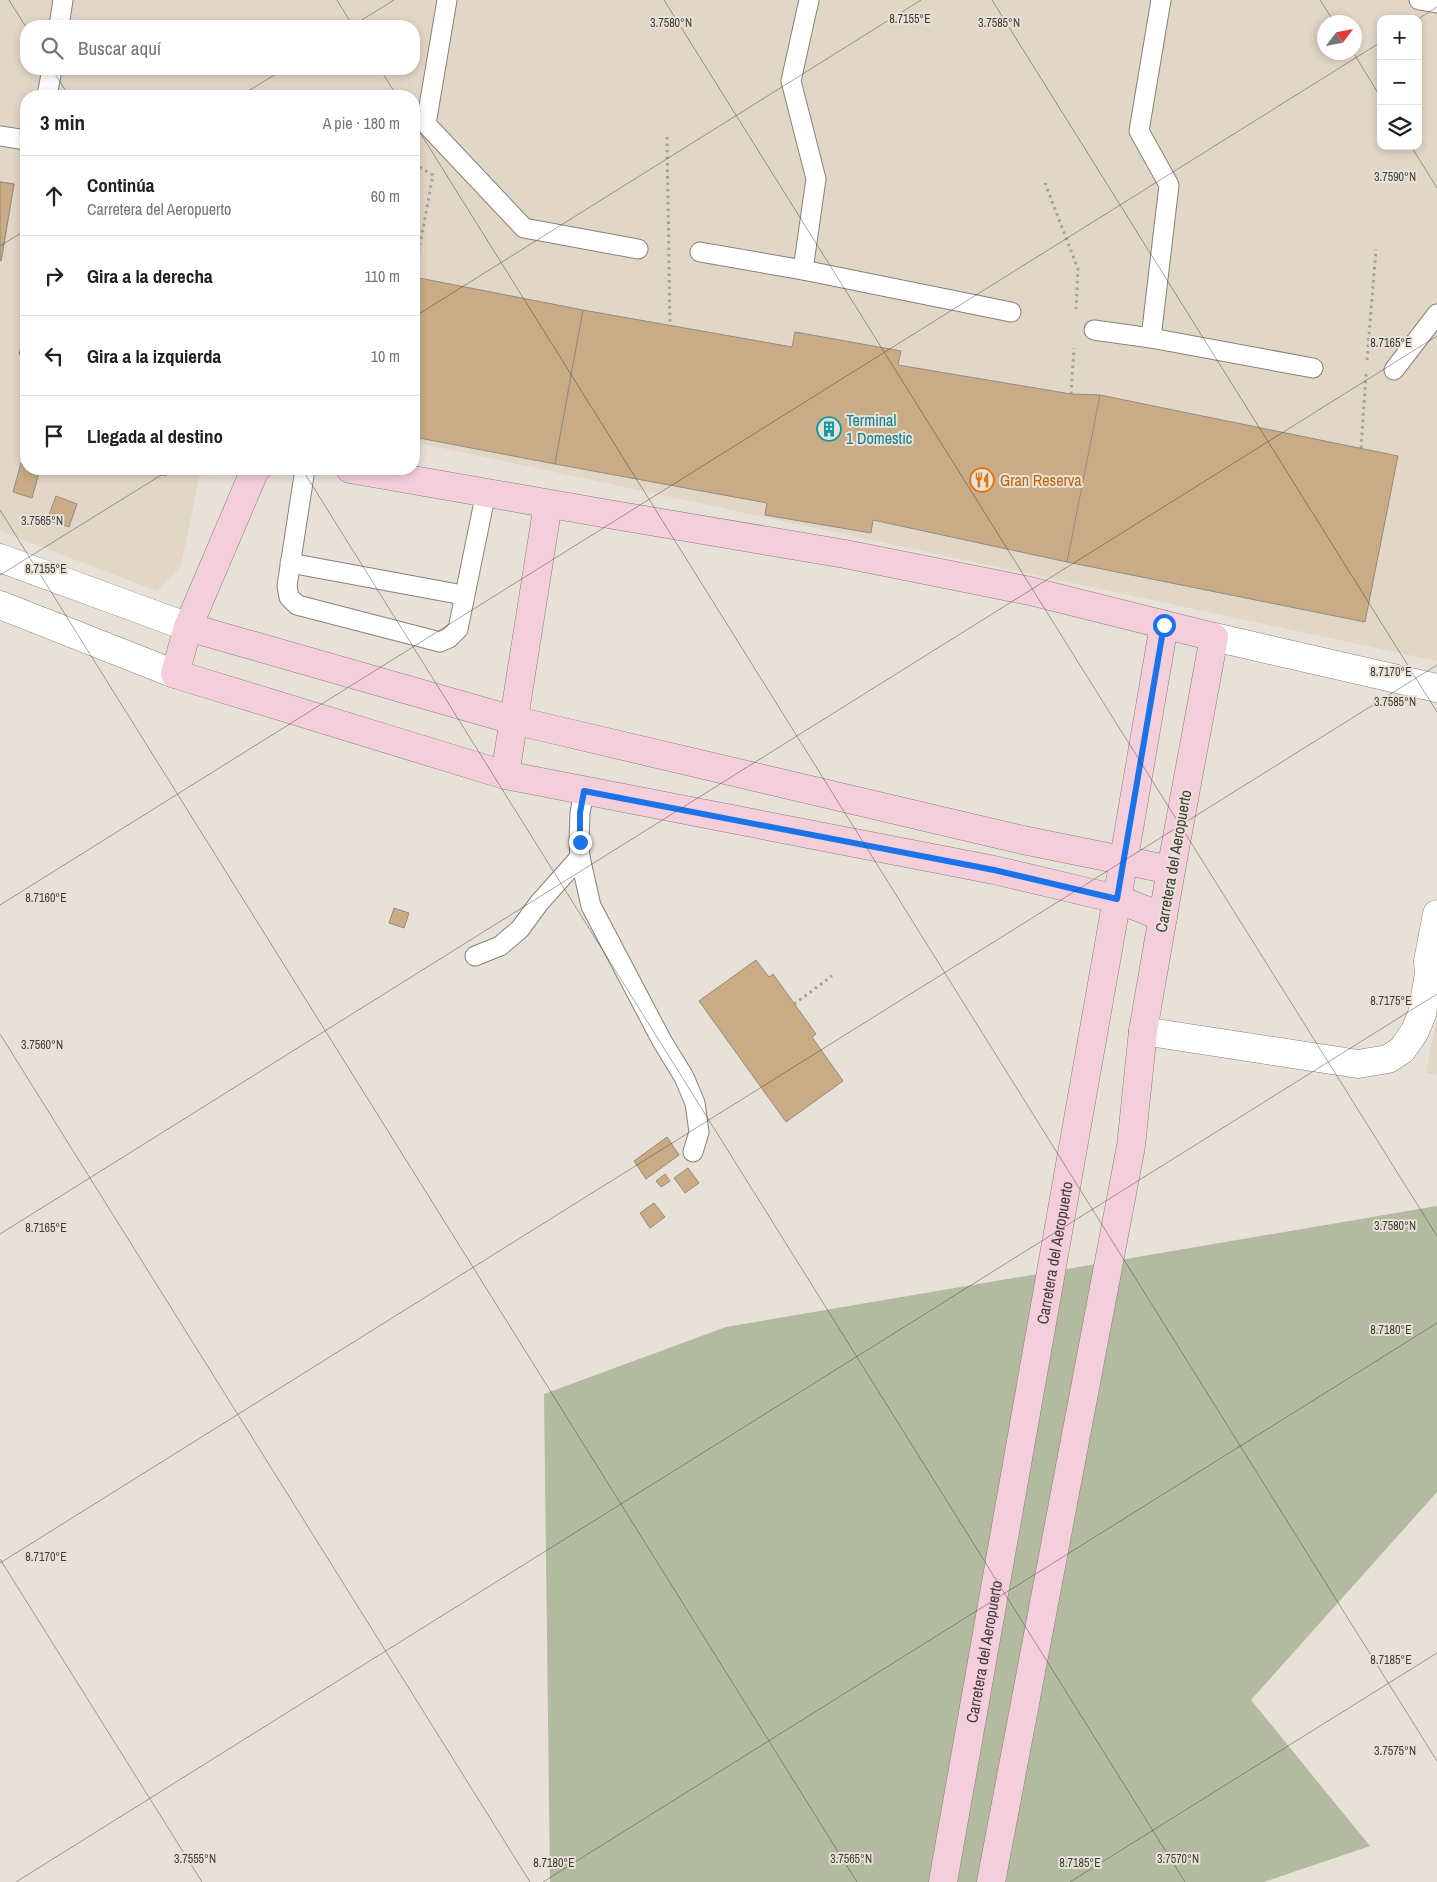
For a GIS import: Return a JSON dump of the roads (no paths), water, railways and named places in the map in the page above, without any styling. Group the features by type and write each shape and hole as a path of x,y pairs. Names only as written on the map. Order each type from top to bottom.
{"street":[{"path":"175,674 188,627 253,475"},
{"path":"385,475 855,556 1030,590 1164,625 1437,688"},
{"path":"504,775 548,504"},
{"path":"0,558 188,627 514,720 1022,840 1171,870"},
{"path":"0,605 175,674 504,775 994,870 1117,899 1163,917"},
{"name":"Carretera del Aeropuerto","path":"944,1882 1164,625"},
{"name":"Carretera del Aeropuerto","path":"991,1882 1131,1146 1144,1031 1171,870 1214,637"},
{"path":"1144,1031 1358,1064 1388,1059 1402,1050 1415,1031 1422,1014 1429,974 1428,961 1437,914"}],"lane":[{"path":"60,20 63,0"},
{"path":"447,0 426,124 524,228 638,249"},
{"path":"803,270 816,179 791,81 809,0"},
{"path":"1151,338 1169,185 1139,131 1161,0"},
{"path":"1419,0 1437,3"},
{"path":"48,90 51,75"},
{"path":"0,136 20,139"},
{"path":"700,252 803,270 1011,312"},
{"path":"1394,370 1437,314"},
{"path":"1094,330 1151,338 1313,368"},
{"path":"304,475 287,586 289,597 297,605 440,642 449,638 458,629 463,595 486,492"},
{"path":"290,562 463,595"},
{"path":"584,791 579,827 580,857 591,906 662,1041 684,1077 695,1104 699,1132 693,1152"},
{"path":"474,956 500,946 520,930 540,903 580,857"}],"place":[{"name":"Terminal 1 Domestic","path":"829,429"},
{"name":"Gran Reserva","path":"982,480"}]}
